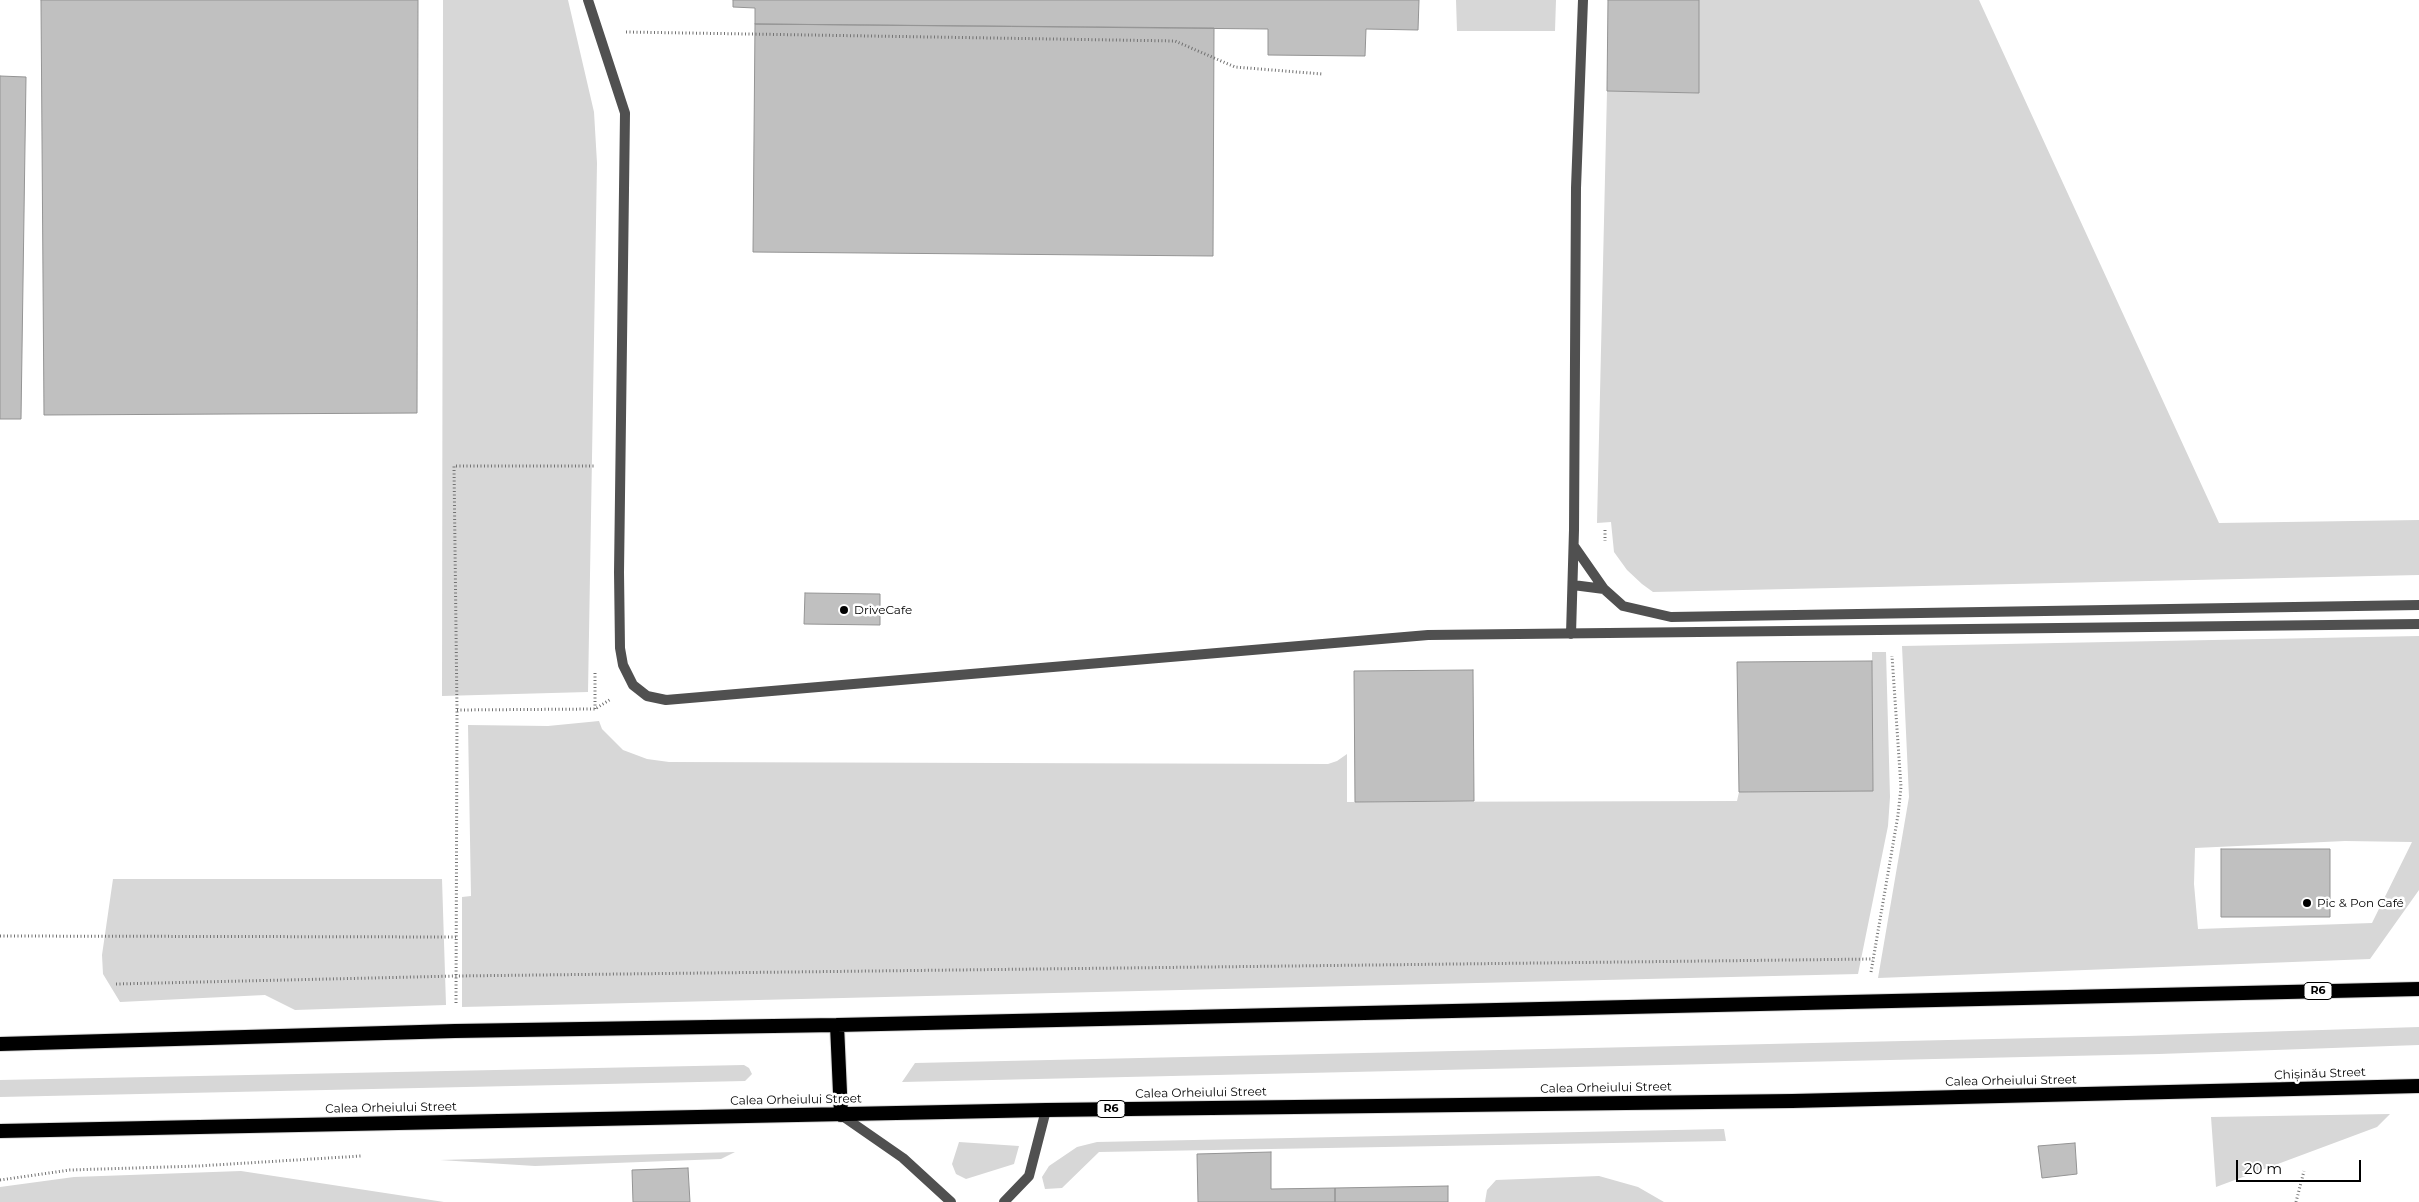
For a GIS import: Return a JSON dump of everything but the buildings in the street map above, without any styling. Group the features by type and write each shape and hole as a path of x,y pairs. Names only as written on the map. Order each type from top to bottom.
{"highway":[{"name":"R6","path":"0,1044 455,1031 837,1025 2419,989"},
{"path":"837,1025 841,1115"},
{"name":"Chișinău Street","path":"2222,1092 2419,1086"},
{"name":"Calea Orheiului Street","path":"0,1131 1046,1110 1792,1102 2222,1092"}],"lane":[{"path":"588,0 625,113 619,572 620,648 623,665 633,685 647,696 666,700 1428,635 2419,624"},
{"path":"1570,634 1574,546 1576,188 1583,0"},
{"path":"1574,546 1604,589 1623,606 1671,617 2419,605"},
{"path":"1573,585 1604,589"},
{"path":"1004,1202 1030,1176 1046,1110"},
{"path":"841,1115 903,1158 951,1202"}],"path":[{"path":"598,32 1175,41 1234,67 1322,74"},
{"path":"455,1031 457,710 454,466 620,466"},
{"path":"116,984 456,976 1873,959 1898,815 1900,787 1891,648"},
{"path":"457,710 595,709"},
{"path":"0,936 456,937"},
{"path":"0,1180 70,1170 198,1166 369,1155"},
{"path":"2296,1202 2304,1170"}],"shaded area":[{"path":"443,0 568,0 594,112 597,163 588,692 442,696"},
{"path":"1456,0 1556,0 1555,31 1457,31"},
{"path":"1699,0 1979,0 2219,523 2419,520 2419,575 1653,592 1642,584 1627,570 1614,552 1611,522 1597,523 1607,91 1699,93"},
{"path":"2419,636 2419,890 2370,959 1878,978 1909,797 1902,646","holes":["2345,841 2412,842 2372,923 2198,929 2194,884 2195,848"]},
{"path":"1872,652 1886,652 1890,797 1888,826 1858,974 462,1007 462,897 471,896 468,725 548,726 599,721 602,729 623,750 647,759 669,762 1328,764 1337,761 1347,754 1347,802 1737,801 1739,792 1873,791"},
{"path":"113,879 442,879 446,1005 295,1010 265,995 120,1002 103,974 102,955"},
{"path":"2419,1027 2419,1045 2159,1054 902,1082 915,1063 2128,1036"},
{"path":"744,1065 749,1068 752,1074 745,1081 0,1097 0,1080"},
{"path":"2390,1114 2377,1127 2216,1187 2211,1117"},
{"path":"1724,1129 1726,1141 1099,1152 1062,1188 1045,1189 1042,1177 1049,1166 1077,1147 1097,1142"},
{"path":"959,1142 1019,1146 1014,1164 966,1179 956,1174 952,1164"},
{"path":"735,1152 721,1159 535,1166 440,1160"},
{"path":"241,1171 444,1202 0,1202 0,1187 74,1177"},
{"path":"1599,1176 1638,1187 1664,1202 1485,1202 1487,1190 1496,1180"}],"place":[{"name":"DriveCafe","path":"844,610"},
{"name":"Pic & Pon Café","path":"2307,903"}]}
